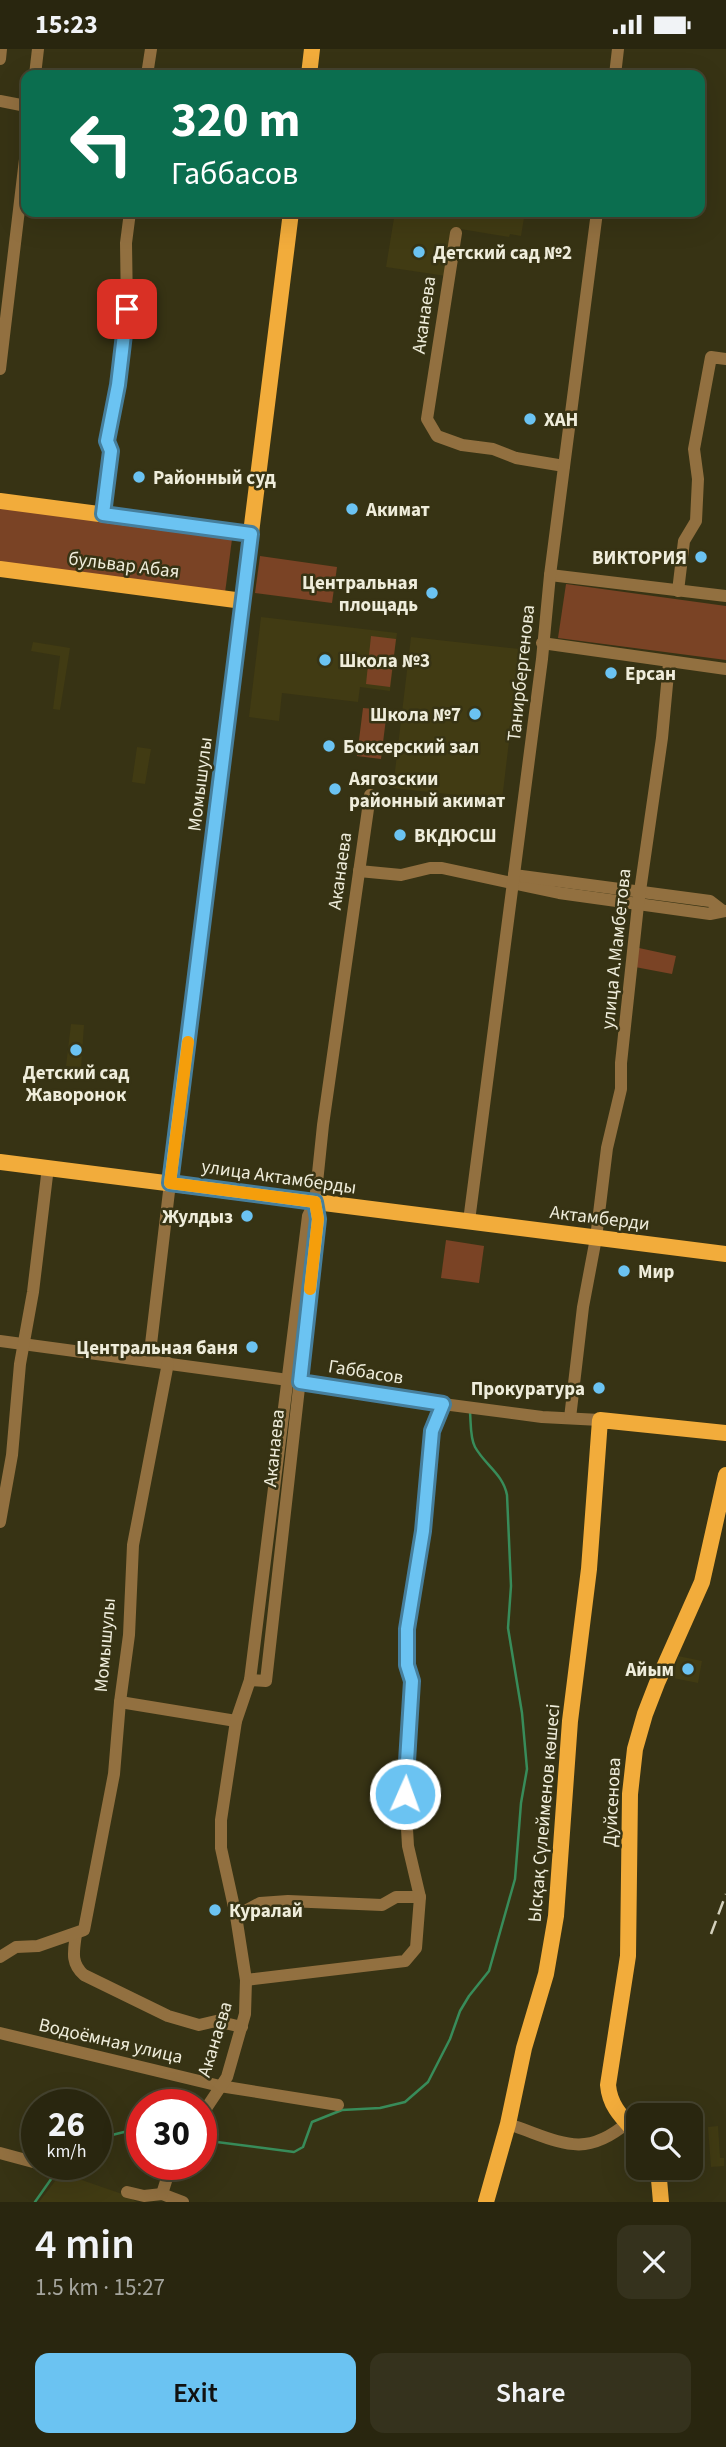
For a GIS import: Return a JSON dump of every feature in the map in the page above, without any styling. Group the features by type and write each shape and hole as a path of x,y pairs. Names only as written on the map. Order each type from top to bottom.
{"main road":[{"path":"310,70 312,49"},
{"name":"Момышулы","path":"170,1183 291,217"},
{"path":"0,501 251,534"},
{"name":"бульвар Абая","path":"0,569 243,601"},
{"name":"улица Актамберды","path":"0,1161 469,1221"},
{"name":"Актамберди","path":"469,1221 726,1254"},
{"name":"Габбасов","path":"600,1420 726,1433"},
{"name":"Ысқақ Сүлейменов көшесі","path":"486,2202 508,2124 524,2048 546,1974 556,1916 570,1721 589,1569 600,1420"},
{"name":"Дуйсенова","path":"626,2122 617,2114 612,2104 608,2085 628,1956 629,1831 633,1764 649,1704 702,1582 726,1475"},
{"path":"659,2180 661,2202"}],"street":[{"path":"0,59 1,49"},
{"path":"36,70 38,49"},
{"path":"148,70 151,49"},
{"path":"616,70 618,49"},
{"path":"0,101 21,105"},
{"path":"0,369 21,193"},
{"path":"103,514 111,451 107,441 118,385 127,309 130,217"},
{"name":"Танирбергенова","path":"469,1221 596,217"},
{"name":"Аканаева","path":"456,233 427,419 432,430 437,436 462,445 493,449 516,459 565,466"},
{"path":"678,591 684,541 696,521 698,478 694,449 710,357 726,359"},
{"path":"550,575 726,596"},
{"path":"542,643 726,669"},
{"name":"улица А.Мамбетова","path":"570,1418 583,1307 596,1238 607,1148 621,1089 621,1063 639,898 661,746 669,663"},
{"name":"Аканаева","path":"217,2091 227,2077 242,2027 246,1980 236,1916 220,1848 221,1820 236,1721 250,1680 294,1381 308,1216 315,1202 323,1125 370,795"},
{"path":"359,870 401,875 430,868 443,868 639,898 710,901 724,911"},
{"path":"0,1522 12,1455 48,1167"},
{"name":"Момышулы","path":"149,1361 170,1183"},
{"name":"Габбасов","path":"0,1341 443,1404 542,1417 600,1420"},
{"name":"Момышулы","path":"168,1363 133,1545 129,1635 114,1774 73,1957 76,1968 84,1975 168,2016 199,2025 216,2021 242,2027"},
{"path":"246,1980 405,1961 416,1948 420,1897 408,1846 405,1794 412,1681 407,1665 407,1629 423,1531 432,1431 443,1404"},
{"path":"120,1702 236,1721"},
{"path":"236,1916 260,1903 288,1901 382,1905 396,1896 420,1897"},
{"path":"0,1957 16,1947 38,1945 80,1932"},
{"name":"Водоёмная улица","path":"0,2033 220,2086 338,2105"},
{"path":"508,2124 578,2146 612,2136 626,2124"},
{"path":"0,2153 21,2159"},
{"path":"162,2194 166,2180"},
{"path":"127,2192 143,2199 162,2194 183,2202"}],"shaded area":[{"name":"Детский сад №2","path":"394,217 524,217 521,236 510,234 509,237 454,228 446,276 386,267"},
{"path":"0,508 232,539 225,593 0,563"},
{"path":"260,556 337,567 332,603 255,593"},
{"path":"566,584 726,606 726,660 558,638"},
{"name":"Школа №3","path":"261,617 397,633 390,691 360,687 358,702 282,693 279,721 249,717"},
{"path":"371,636 396,639 390,687 366,684"},
{"path":"411,637 520,649 502,800 393,788"},
{"path":"33,642 70,648 60,710 53,709 60,656 31,651"},
{"path":"363,708 387,710 381,759 357,756"},
{"path":"137,747 151,749 145,784 132,782"},
{"path":"639,948 676,956 672,974 635,967"},
{"name":"Детский сад Жаворонок","path":"71,1024 84,1025 81,1068 66,1066"},
{"path":"446,1240 484,1246 479,1283 441,1278"},
{"name":"Айым","path":"678,1656 702,1661 698,1683 673,1678"},
{"path":"718,2126 720,2158 724,2158 724,2166 711,2167 708,2127"},
{"path":"56,2180 82,2180 137,2202 39,2202"}],"waterway":[{"path":"217,2142 294,2152 303,2147 312,2122 342,2110 380,2108 405,2102 428,2082 450,2039 460,2011 489,1971 515,1879 521,1803 527,1769 522,1713 508,1628 511,1586 507,1495 502,1481 473,1443 470,1412"},
{"path":"112,2135 126,2132"},
{"path":"35,2202 50,2180"}],"railway":[{"path":"711,1934 726,1894"}],"slow traffic":[{"path":"188,1042 170,1183 315,1202 318,1219 310,1289"}],"place":[{"name":"Детский сад №2","path":"419,252"},
{"name":"ХАН","path":"530,419"},
{"name":"Районный суд","path":"139,477"},
{"name":"Акимат","path":"352,509"},
{"name":"ВИКТОРИЯ","path":"701,557"},
{"name":"Центральная площадь","path":"432,593"},
{"name":"Школа №3","path":"325,660"},
{"name":"Ерсан","path":"611,673"},
{"name":"Школа №7","path":"475,714"},
{"name":"Боксерский зал","path":"329,746"},
{"name":"Аягозскии районный акимат","path":"335,789"},
{"name":"ВКДЮСШ","path":"400,835"},
{"name":"Детский сад Жаворонок","path":"76,1050"},
{"name":"Жулдыз","path":"247,1216"},
{"name":"Мир","path":"624,1271"},
{"name":"Центральная баня","path":"252,1347"},
{"name":"Прокуратура","path":"599,1388"},
{"name":"Айым","path":"688,1669"},
{"name":"Куралай","path":"215,1910"}],"route":[{"path":"127,309 118,385 107,441 111,451 103,514 251,534 170,1183 315,1202 318,1219 300,1382 443,1404 432,1431 423,1531 407,1629 407,1665 412,1681 405,1794"}]}
